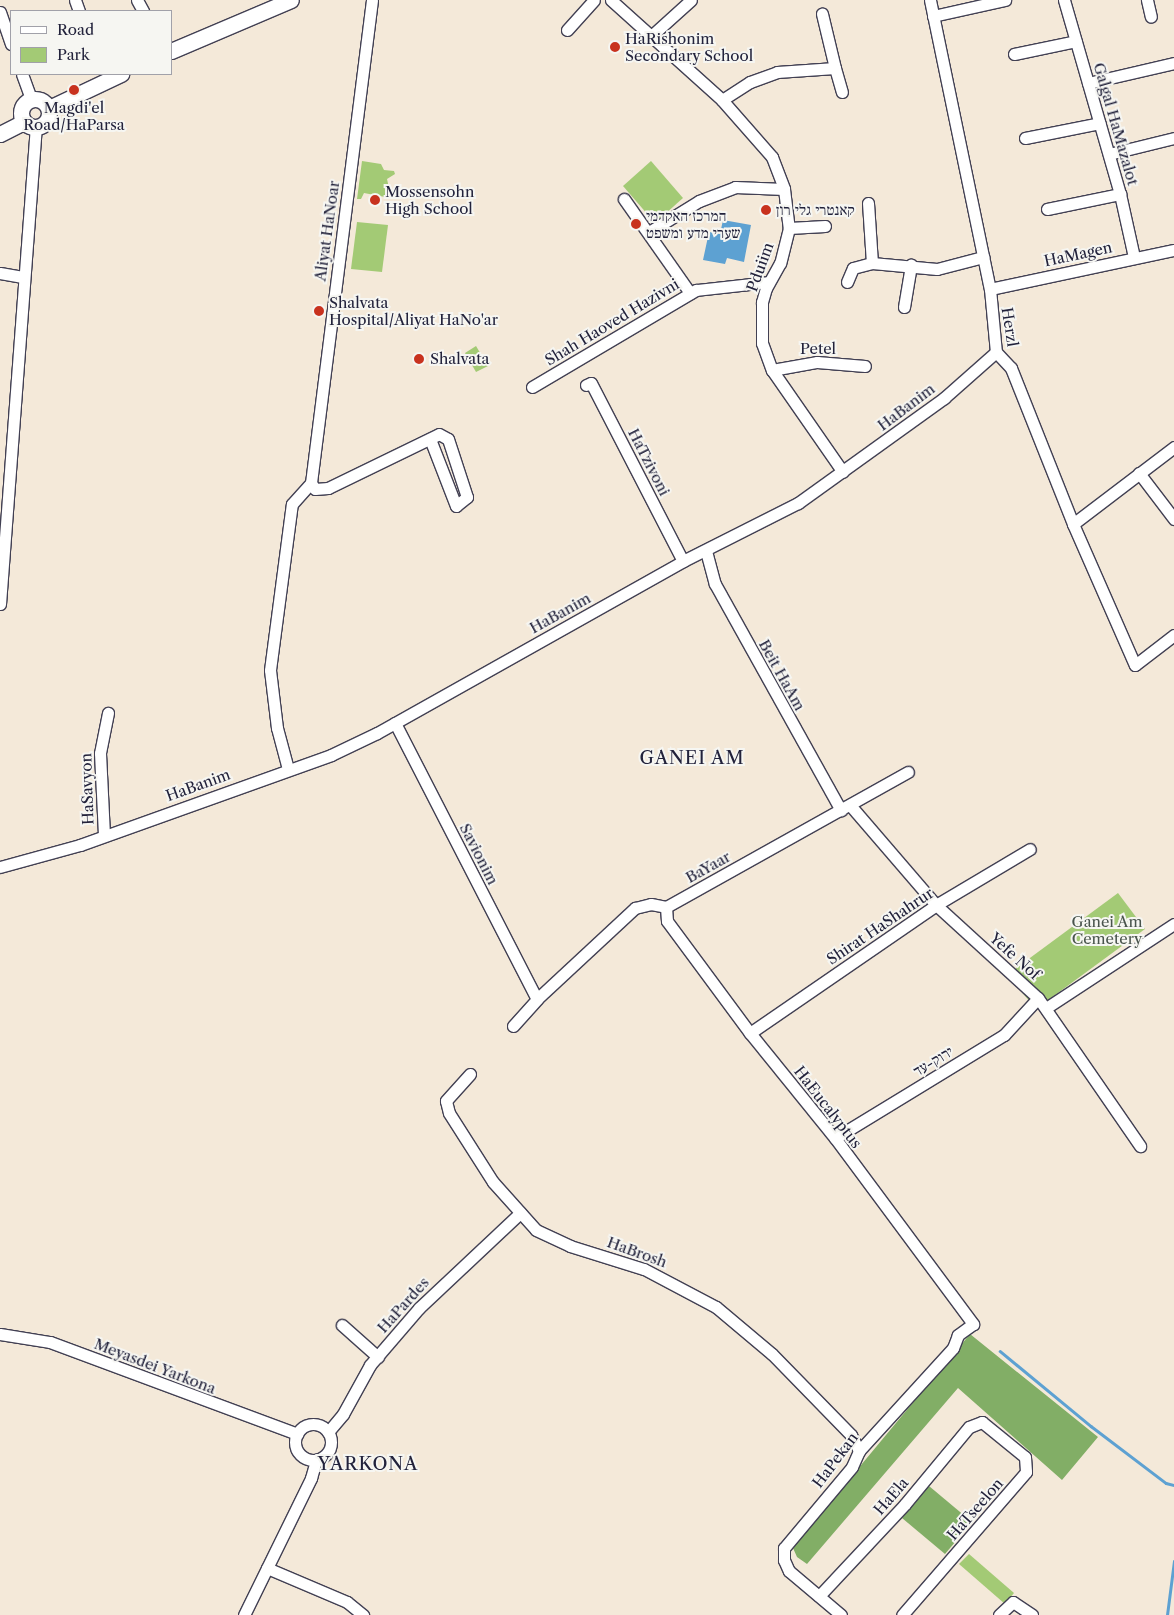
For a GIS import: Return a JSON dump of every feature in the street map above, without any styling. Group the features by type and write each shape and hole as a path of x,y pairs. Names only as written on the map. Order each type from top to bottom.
{"main road":[{"path":"172,52 291,0"},
{"path":"49,108 104,77"},
{"path":"0,134 30,124 49,117 49,108 42,100 32,101 21,109 30,124"}],"street":[{"name":"Aliyat HaNoar","path":"311,483 372,0"},
{"path":"567,30 594,0"},
{"name":"Pduiim","path":"611,0 722,100 772,157 784,189 789,228 780,263 769,282 760,326 766,359 843,472"},
{"path":"650,37 691,0"},
{"name":"Herzl","path":"930,0 990,289 996,352 1011,368 1073,524 1135,665 1174,635"},
{"path":"933,16 1005,0"},
{"name":"Galgal HaMazalot","path":"1064,0 1120,194 1134,257"},
{"path":"1148,0 1151,17"},
{"path":"0,12 10,41"},
{"path":"822,14 842,92"},
{"path":"1014,54 1076,40"},
{"path":"1088,83 1174,63"},
{"path":"722,100 750,82 776,72 835,68"},
{"path":"22,75 32,101"},
{"path":"0,604 2,510 23,277 30,124"},
{"path":"1025,138 1100,124"},
{"path":"1109,154 1174,138"},
{"path":"649,232 699,201 735,187 784,189"},
{"path":"1047,209 1120,194"},
{"path":"624,199 690,293"},
{"path":"868,203 872,264"},
{"path":"789,228 825,226"},
{"name":"HaMagen","path":"990,289 1174,250"},
{"path":"847,282 853,268 872,264 937,268 983,257"},
{"path":"904,307 912,265"},
{"path":"0,273 23,277"},
{"name":"Shah Haoved Hazivni","path":"532,387 690,293 769,282"},
{"name":"HaBanim","path":"0,867 104,836 331,755 394,723 683,561 798,503 944,398 996,352"},
{"name":"Petel","path":"772,370 817,362 865,366"},
{"name":"HaTzivoni","path":"586,385 591,383 683,561"},
{"path":"288,769 277,728 270,670 292,504 311,483 315,489 328,488 439,434 448,439 466,497 456,506 452,502 430,439"},
{"path":"1073,524 1174,447"},
{"path":"1139,473 1174,519"},
{"name":"Beit HaAm","path":"706,551 715,584 846,807"},
{"name":"HaSavyon","path":"104,836 100,753 108,713"},
{"name":"Savionim","path":"394,723 537,999"},
{"name":"BaYaar","path":"666,907 908,772"},
{"name":"Yefe Nof","path":"846,807 936,905 1038,998 1140,1146"},
{"name":"Shirat HaShahrur","path":"750,1033 936,905 1030,849"},
{"path":"513,1026 537,999 635,908 651,904 666,907"},
{"name":"HaEucalyptus","path":"666,907 667,921 750,1033 835,1138 973,1324"},
{"path":"1046,1008 1174,924"},
{"name":"ירוק-עד","path":"835,1138 1004,1035 1038,998"},
{"name":"HaBrosh","path":"470,1074 446,1101 465,1141 492,1182 520,1213 545,1236 644,1269 686,1288 726,1314 772,1354 844,1428 859,1451"},
{"name":"HaPardes","path":"328,1432 378,1356 455,1271 520,1213"},
{"name":"HaPekan","path":"841,1615 790,1571 784,1560 784,1548 852,1467 859,1451 953,1348 958,1335 973,1324"},
{"path":"342,1325 378,1356"},
{"name":"Meyasdei Yarkona","path":"0,1334 50,1342 297,1434"},
{"name":"HaEla","path":"819,1596 905,1504 968,1427 978,1421 986,1424"},
{"path":"244,1615 311,1478 316,1460 331,1447 328,1432 313,1424 302,1428 297,1434 298,1452 307,1460 316,1460"},
{"name":"HaTseelon","path":"902,1615 1026,1472 1025,1457 986,1424"},
{"path":"268,1568 347,1602 363,1615"},
{"path":"999,1615 1013,1602 1032,1615"}],"green space":[{"path":"362,161 381,164 384,170 394,171 395,174 387,179 389,188 385,197 364,193 361,199 357,199"},
{"path":"651,161 683,198 655,223 623,186"},
{"path":"357,222 388,225 382,272 351,269"},
{"path":"476,346 488,366 476,372 465,353"},
{"name":"Ganei Am Cemetery","path":"1118,893 1145,929 1036,1009 1007,975"},
{"path":"970,1334 1098,1437 1062,1480 958,1388 807,1564 797,1557 793,1548 797,1542"},
{"path":"929,1486 972,1522 945,1554 902,1518"},
{"path":"969,1554 1014,1593 1005,1604 959,1564"}],"water":[{"path":"723,220 751,225 744,262 727,258 725,264 703,260 709,232 720,234"}],"waterway":[{"path":"1000,1351 1091,1426 1166,1483 1174,1485"},
{"path":"1167,1615 1174,1561"}],"place":[{"name":"HaRishonim Secondary School","path":"615,47"},
{"name":"Magdi'el Road/HaParsa","path":"74,90"},
{"name":"Mossensohn High School","path":"375,200"},
{"name":"קאנטרי גלי רון","path":"766,210"},
{"name":"המרכז האקדמי שערי מדע ומשפט","path":"636,224"},
{"name":"Shalvata Hospital/Aliyat HaNo'ar","path":"319,311"},
{"name":"Shalvata","path":"419,359"}],"district":[{"name":"GANEI AM","path":"692,758"},
{"name":"YARKONA","path":"368,1464"}]}
